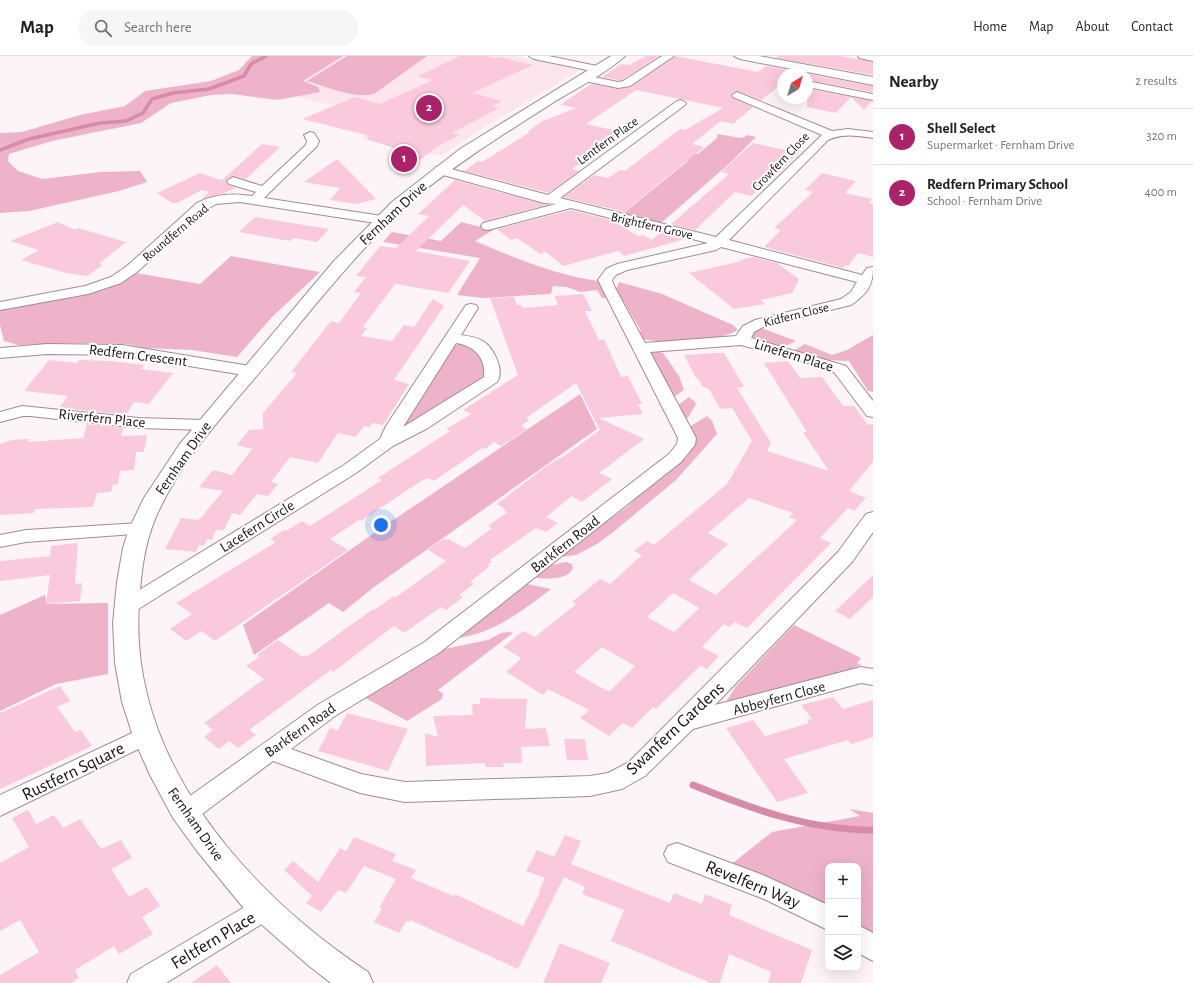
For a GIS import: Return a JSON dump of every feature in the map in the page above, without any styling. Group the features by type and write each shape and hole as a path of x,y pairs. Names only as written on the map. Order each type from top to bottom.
{"street":[{"path":"538,56 618,85 626,84 670,56"},
{"name":"Fernham Drive","path":"357,983 264,909 214,853 184,813 166,782 145,736 130,686 125,608 132,558 140,529 164,481 186,449 340,264 382,220 440,170 465,152 619,56"},
{"path":"740,56 873,81"},
{"path":"863,56 873,58"},
{"path":"813,85 873,97"},
{"path":"737,95 830,134"},
{"name":"Lentfern Place","path":"549,200 681,103"},
{"name":"Crowfern Close","path":"720,241 824,138 830,134 845,131 873,135"},
{"path":"255,200 311,146 313,141 310,135"},
{"name":"Brightfern Grove","path":"440,170 569,205 869,275"},
{"path":"232,181 265,190"},
{"name":"Roundfern Road","path":"0,306 69,294 104,285 116,280 132,269 207,203 229,198 255,200 382,220"},
{"path":"488,226 569,205"},
{"name":"Barkfern Road","path":"184,813 327,710 390,674 431,648 675,458 686,445 687,438 605,280 607,276 622,267 696,252 711,247 720,241"},
{"name":"Kidfern Close","path":"742,340 744,332 748,328 760,323 846,302 856,295 869,275"},
{"name":"Lacefern Circle","path":"387,442 395,426 471,308"},
{"name":"Lacefern Circle","path":"125,608 350,469 387,442 422,424 491,379 493,375 492,368 485,350 476,344 451,338"},
{"path":"640,348 742,340"},
{"name":"Linefern Place","path":"742,340 824,362 840,369 873,412"},
{"name":"Redfern Crescent","path":"0,353 47,349 122,350 250,371"},
{"name":"Riverfern Place","path":"0,417 22,411 30,411 138,423 205,425"},
{"name":"Swanfern Gardens","path":"271,751 360,783 405,792 590,786 613,782 637,769 685,722 845,557 873,518"},
{"path":"0,541 26,536 140,529"},
{"name":"Abbeyfern Close","path":"685,722 861,675 873,677"},
{"name":"Rustfern Square","path":"0,806 145,736"},
{"name":"Revelfern Way","path":"677,854 748,880 799,902 825,916"},
{"name":"Feltfern Place","path":"141,983 264,909"},
{"path":"861,939 873,949"}],"shaded area":[{"path":"252,56 343,56 303,81 318,87 320,92 277,100 232,94 211,95 171,103 141,123 52,141 9,154 8,161 18,171 42,179 101,172 140,171 147,182 119,191 29,211 0,213 0,133 22,132 80,115 125,106 145,91 211,81 239,70"},
{"path":"320,56 515,56 580,70 485,127 441,156 362,137 392,119 267,90"},
{"path":"347,56 427,56 374,94 349,94 307,81"},
{"path":"717,134 742,138 748,135 756,137 731,162 660,224 620,216 688,161 686,160 694,154 698,154 717,138"},
{"path":"461,222 493,230 475,241 520,260 566,275 598,281 609,298 602,298 597,290 580,292 567,287 553,286 551,294 483,298 457,295 480,258 383,242 392,232 441,241"},
{"path":"231,256 320,272 272,317 237,357 192,350 145,348 127,344 70,343 18,345 4,341 0,325 0,311 2,310 104,290 136,273 200,284"},
{"path":"619,282 662,294 733,325 738,330 717,338 704,340 665,342 642,339 640,329 616,289"},
{"path":"761,328 796,341 781,348 756,340 751,335 751,331"},
{"path":"873,335 873,392 868,391 849,361 826,360 793,351 805,344 832,355 847,350"},
{"path":"461,344 477,352 484,365 486,377 407,428 401,427 454,345"},
{"path":"653,351 663,353 679,376 684,390 674,397 649,355"},
{"path":"580,394 597,429 374,587 343,612 329,603 254,655 243,625 377,531"},
{"path":"689,397 696,403 685,422 677,406"},
{"path":"707,416 712,421 717,434 676,480 597,544 576,555 554,558 575,547 600,526 627,507 661,474 687,457 694,444 688,428"},
{"path":"566,562 572,564 573,568 567,575 557,578 537,578 534,576 551,565"},
{"path":"527,584 551,589 518,613 494,627 469,636 456,638"},
{"path":"45,595 47,604 108,603 108,674 56,684 0,711 0,615"},
{"path":"794,625 861,658 857,663 861,665 812,684 726,702 736,686"},
{"path":"501,633 513,633 438,690 443,694 442,699 407,721 360,695 435,651 488,640"},
{"path":"849,809 873,813 873,938 861,928 861,863 825,863 825,907 776,882 733,863 772,832 860,816"}],"building":[{"path":"460,56 500,57 533,65 472,93 502,101 492,106 499,108 452,133 459,135 438,146 410,167 413,154 366,139 370,136 302,119 355,97 380,104 433,80 418,76"},
{"path":"646,56 659,56 622,80 602,77 621,64 629,65"},
{"path":"675,56 758,72 766,66 777,68 777,88 761,100 738,91 731,94 732,98 753,107 733,124 721,121 692,144 704,147 624,212 563,197 594,175 608,178 620,170 625,171 680,129 685,130 723,108 636,90 586,124 622,132 572,169 579,171 548,193 464,171 478,161 482,162 530,132 527,132 543,121 576,108 560,105 591,84 618,89 630,87"},
{"path":"778,56 840,56 873,62 873,75 776,58"},
{"path":"813,75 873,86 873,92 813,81"},
{"path":"813,90 851,97 836,113 807,107 807,104 813,104"},
{"path":"851,97 872,101 864,110"},
{"path":"753,143 798,153 783,169 751,196 735,192 695,230 671,224 729,174 721,172"},
{"path":"262,144 280,147 246,179 233,176 226,180 228,185 236,188 201,200 209,192 202,190 177,203 172,203 157,193 200,173 222,180"},
{"path":"337,159 376,199 356,204 330,200 340,188 304,182"},
{"path":"822,173 856,181 845,193 872,199 869,203 873,204 873,257 858,253 848,266 845,265 843,268 764,247 781,230 774,228 813,192 805,190"},
{"path":"455,180 547,205 485,221 463,205 416,251 470,261 448,293 395,284 363,327 367,328 361,336 392,341 404,325 414,327 433,299 444,306 394,380 409,384 383,425 372,423 370,427 364,426 356,437 338,433 318,463 290,457 271,482 278,484 268,496 257,494 240,515 232,513 224,530 216,530 212,540 207,539 204,546 199,545 196,552 165,549 181,518 199,520 223,491 199,487 213,470 232,475 252,449 237,445 249,430 263,429 263,413 297,373 291,372 331,321 339,323 361,293 354,292 366,277 356,276 380,246 396,248 429,216 418,214"},
{"path":"571,210 614,221 638,236 643,235 652,240 661,232 685,239 624,256 618,251 563,266 546,252 540,254 517,238 511,240 497,229"},
{"path":"255,217 329,229 317,242 294,238 290,241 239,232"},
{"path":"58,222 75,230 78,228 126,242 99,264 103,265 87,276 66,273 21,260 39,250 10,241"},
{"path":"753,257 777,263 799,279 792,293 761,300 765,304 734,309 689,273 742,261 740,260"},
{"path":"583,294 592,311 585,311 599,340 604,339 621,377 628,376 642,404 638,404 643,414 599,418 644,439 599,473 612,479 582,502 572,496 546,517 558,523 546,532 536,528 490,560 492,562 488,565 490,566 470,582 474,584 459,595 463,597 446,610 441,607 404,633 394,626 333,672 331,670 249,730 256,735 238,748 229,741 219,749 204,737 213,730 204,723 264,679 246,666 259,657 257,655 278,640 303,657 306,655 308,656 373,609 374,610 394,596 396,597 446,561 428,550 443,539 448,539 465,548 492,528 488,526 507,512 497,504 548,465 567,454 600,430 576,383 526,418 529,420 521,426 527,429 501,446 494,442 485,449 482,448 434,481 428,478 421,481 361,521 359,520 330,539 348,550 215,641 201,631 186,641 170,629 192,614 176,603 273,544 275,542 270,539 284,530 286,531 302,521 310,526 382,480 378,478 450,431 446,429 471,414 463,410 518,375 490,298 514,297 517,305 521,305 522,308 558,305 554,296"},
{"path":"724,353 744,387 737,388 771,443 767,451 829,471 803,432 807,432 764,363 788,361 800,378 822,377 843,406 854,406 868,425 873,424 873,462 849,491 866,498 854,511 848,508 820,538 831,543 747,628 735,622 729,627 724,624 702,647 719,656 707,669 700,666 656,709 653,707 632,728 623,723 609,736 580,718 589,710 548,689 543,695 506,672 521,658 503,647 523,631 535,637 576,604 572,602 600,579 610,584 642,555 634,551 647,541 654,545 727,484 752,441 732,408 720,409 709,389 702,386 698,378 696,378 684,355","holes":["749,498 793,513 789,517 797,520 716,595 689,580 728,544 708,533","673,593 699,608 674,632 647,617","602,647 635,666 609,692 574,672"]},
{"path":"49,360 77,363 79,360 111,361 144,365 141,369 173,373 149,404 134,402 126,415 60,407 68,396 24,391"},
{"path":"87,424 123,428 121,436 147,435 144,452 136,452 134,470 120,471 118,484 113,485 111,492 97,493 93,507 35,509 34,513 0,515 0,444 12,440 29,439 28,442 83,438"},
{"path":"78,543 75,584 82,583 80,601 46,604 50,575 0,581 0,561 50,556 51,546"},
{"path":"873,575 873,597 850,619 835,611"},
{"path":"60,686 70,701 57,707 75,732 81,730 92,746 0,789 0,713"},
{"path":"833,697 843,709 873,700 873,737 851,744 848,740 784,759 808,793 777,802 726,728 753,720 765,736 809,723 807,720 812,719 801,705"},
{"path":"480,698 527,699 525,729 546,728 550,746 521,747 522,763 503,763 504,767 486,767 485,763 426,766 425,733 438,737 433,716 473,715 472,704 480,704"},
{"path":"347,713 408,729 388,771 318,751 330,728 338,730"},
{"path":"564,739 585,739 588,760 567,760"},
{"path":"28,810 36,824 54,815 63,828 80,819 101,849 121,840 132,858 111,869 129,897 147,887 160,906 142,917 153,934 119,954 114,946 75,970 79,978 71,983 0,983 0,975 39,952 20,920 0,931 0,863 29,847 12,818"},
{"path":"565,835 581,841 571,864 670,903 674,893 702,904 705,894 732,905 729,915 812,950 801,983 768,983 771,972 729,954 720,983 711,983 611,941 624,910 582,894 585,887 564,877 518,969 410,920 409,922 406,921 399,933 374,922 382,909 379,908 396,879 364,866 346,893 338,890 321,912 306,903 312,896 284,870 293,861 318,882 340,848 346,851 354,837 396,854 392,861 416,870 411,878 454,896 455,894 523,926 540,892 539,891 545,878 526,871 537,850 554,857"},
{"path":"560,943 610,963 601,983 543,983"},
{"path":"217,965 231,983 191,983"}],"waterway":[{"path":"0,150 29,139 100,123 126,121 143,113 152,99 173,93 209,89 244,76 251,64 266,56"},
{"path":"693,785 759,810 803,822 849,829 873,830"}],"place":[{"name":"Redfern Primary School","path":"429,108"},
{"name":"Shell Select","path":"404,159"}]}
